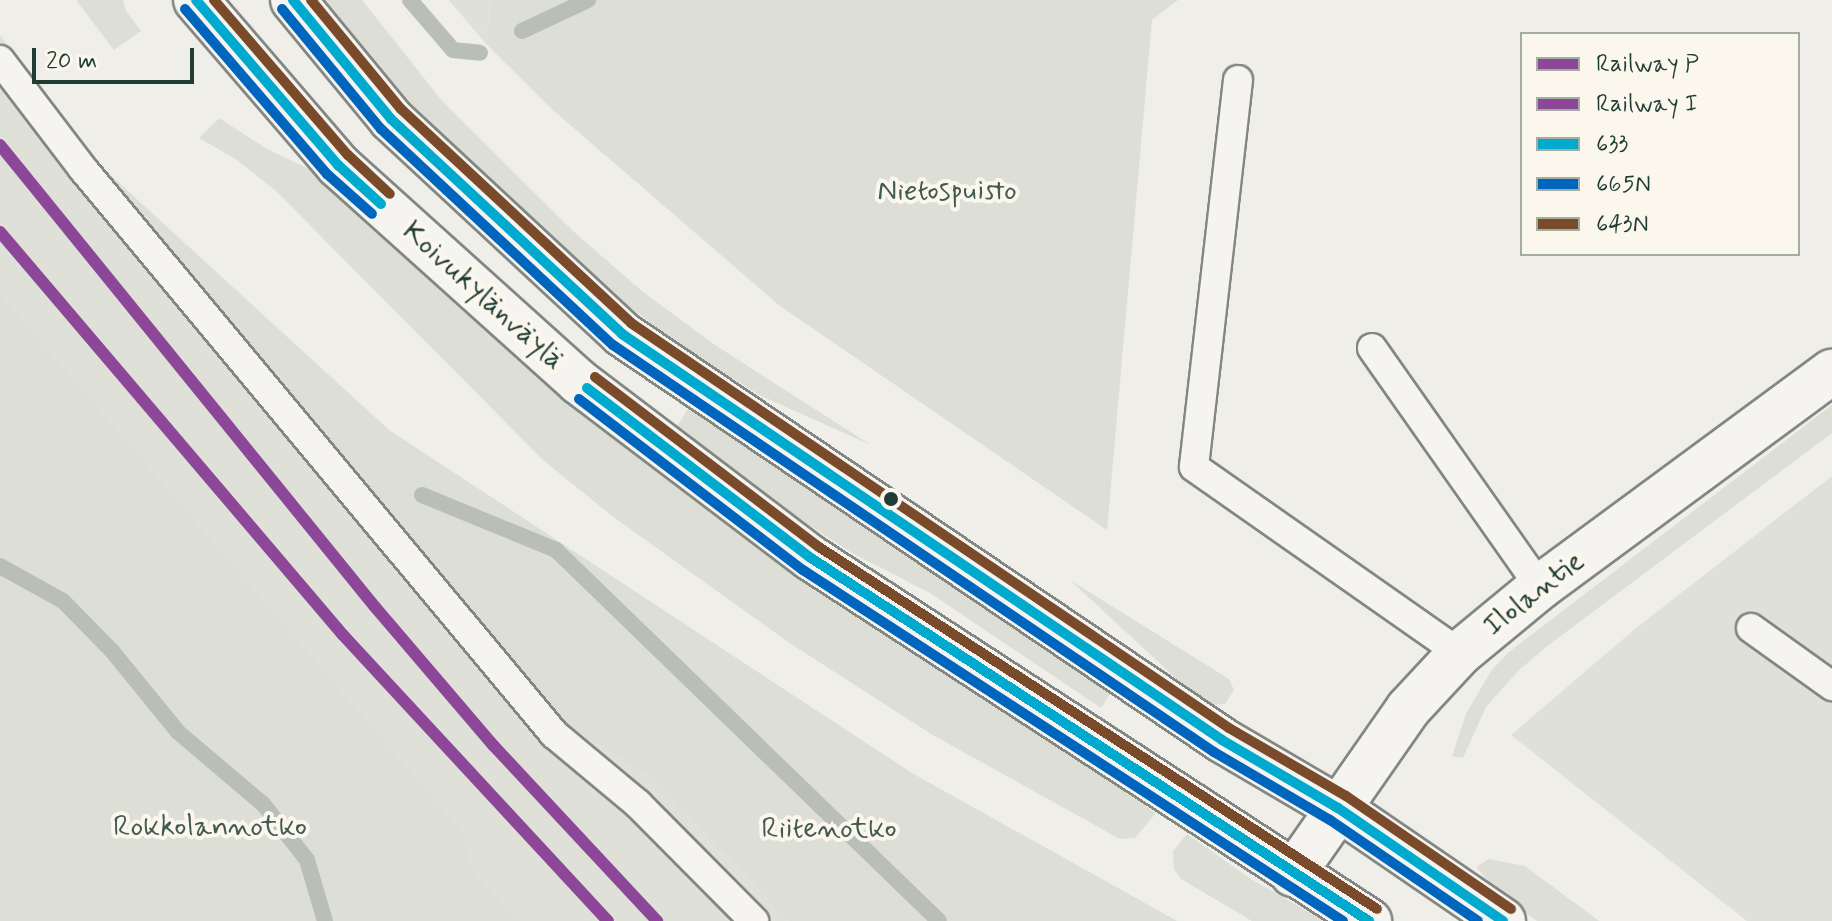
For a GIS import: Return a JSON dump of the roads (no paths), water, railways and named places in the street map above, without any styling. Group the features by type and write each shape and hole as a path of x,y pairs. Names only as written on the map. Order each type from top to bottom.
{"main road":[{"name":"Koivukylänväylä","path":"196,0 338,165 579,382 811,558 1369,921"},
{"path":"293,0 391,119 622,334 1222,740 1338,808 1503,921"},
{"name":"Ilolantie","path":"1293,874 1408,709 1460,653 1540,587 1832,372"}],"lane":[{"path":"0,60 93,181 554,734 638,804 754,921"},
{"path":"1238,80 1194,467 1460,653"},
{"path":"1372,348 1540,587"},
{"path":"1751,628 1832,686"}],"waterway":[{"path":"410,0 453,50 480,53"},
{"path":"522,31 588,0"},
{"path":"422,495 556,550 939,921"},
{"path":"0,566 63,601 112,651 178,732 263,804 307,860 325,921"}],"rail line":[{"name":"P","path":"0,145 375,607 493,745 657,921"},
{"name":"I","path":"0,232 343,635 608,921"}],"park label":[{"name":"Nietospuisto","path":"947,191"},
{"name":"Rokkolannotko","path":"210,827"},
{"name":"Riitenotko","path":"829,829"}]}
